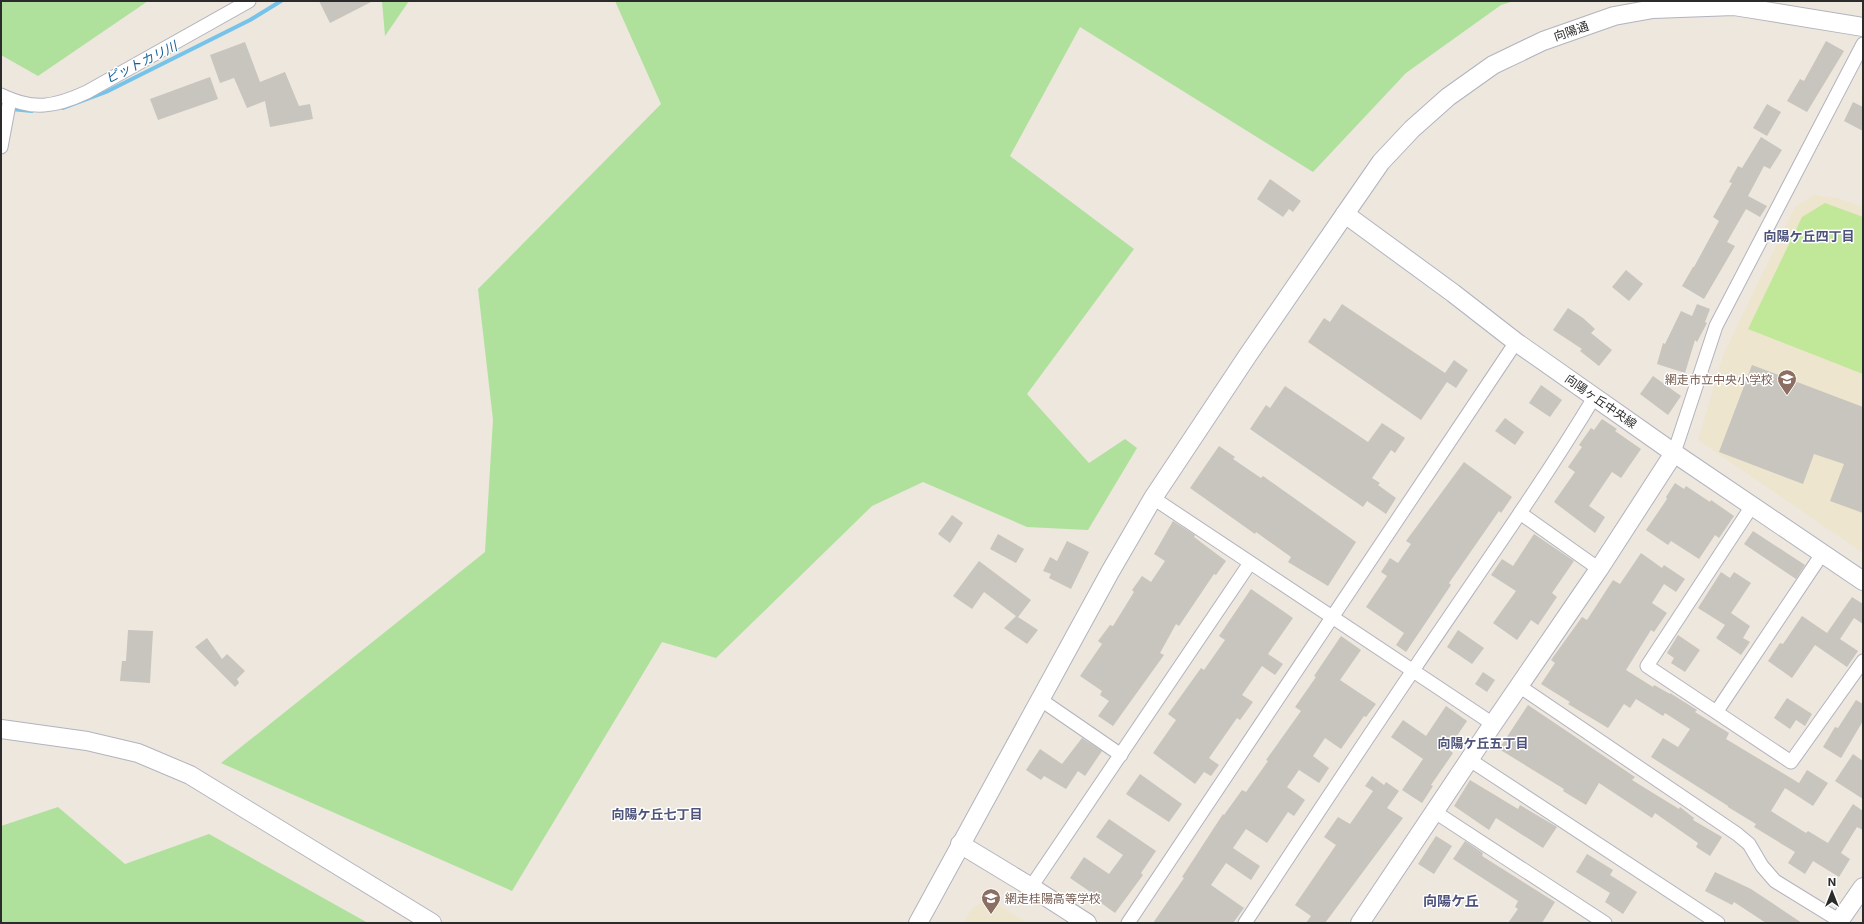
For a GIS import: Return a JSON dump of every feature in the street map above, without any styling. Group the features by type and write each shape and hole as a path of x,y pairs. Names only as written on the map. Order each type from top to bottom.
{"street":[{"path":"1,147 6,97 39,106 50,106 68,101 87,92 249,1"},
{"name":"向陽通","path":"918,923 1110,572 1153,498 1248,355 1381,162 1412,128 1448,97 1493,65 1543,40 1614,16 1653,9 1734,6 1863,27"},
{"path":"1360,923 1599,569 1674,453 1716,326 1863,44"},
{"name":"向陽ヶ丘中央線","path":"1345,214 1453,293 1516,342 1595,396 1674,453 1863,581"},
{"path":"1128,923 1516,342"},
{"path":"1245,923 1413,670 1520,513 1595,396"},
{"path":"1153,498 1493,724"},
{"path":"1752,506 1647,666 1717,711 1791,762 1863,661"},
{"path":"1520,513 1599,569"},
{"path":"1717,711 1822,554"},
{"path":"1031,887 1250,563"},
{"path":"1519,686 1737,834 1749,844 1762,866 1775,880 1839,922 1863,886"},
{"path":"1041,700 1121,755"},
{"path":"1,729 87,741 138,753 190,775 432,923"},
{"path":"1470,760 1718,923"},
{"path":"1435,812 1605,923"},
{"path":"960,844 1031,887 1086,923"}],"shaded area":[{"name":"網走市立中央小学校","path":"1814,195 1837,198 1863,207 1863,553 1698,440 1724,353 1795,207"},
{"name":"網走桂陽高等学校","path":"989,899 1027,923 963,923 973,907"}],"green space":[{"path":"1,1 148,1 38,76 1,55"},
{"path":"382,1 409,1 385,36"},
{"path":"615,1 1514,1 1501,5 1406,73 1313,172 1080,27 1010,156 1134,249 1027,394 1089,463 1125,439 1137,448 1088,530 1027,527 923,482 872,506 716,658 662,642 512,891 221,763 485,552 493,420 478,289 661,104"},
{"path":"1825,203 1863,217 1863,374 1748,329 1802,217"},
{"path":"58,807 125,864 209,834 368,923 1,923 1,826"}],"building":[{"path":"319,1 373,1 330,23"},
{"path":"1826,41 1844,51 1807,112 1787,101 1800,79 1804,81"},
{"path":"245,42 260,82 285,72 299,106 310,104 313,119 270,127 265,101 247,108 234,78 220,83 210,55"},
{"path":"210,77 218,99 158,120 150,99"},
{"path":"1853,102 1863,107 1863,131 1844,121"},
{"path":"1767,104 1781,112 1767,136 1753,128"},
{"path":"1761,137 1782,150 1770,169 1764,166 1748,196 1767,206 1760,217 1746,209 1727,242 1735,246 1704,299 1682,286 1719,221 1713,217 1732,183 1729,182 1738,166 1742,168"},
{"path":"1270,179 1301,201 1293,212 1289,209 1283,217 1257,199"},
{"path":"1626,270 1643,284 1629,301 1612,287"},
{"path":"1342,304 1445,373 1454,360 1468,370 1456,388 1447,382 1421,420 1308,342 1324,318 1330,322"},
{"path":"1697,304 1710,309 1705,322 1707,323 1697,342 1695,340 1685,373 1657,364 1663,343 1665,344 1681,311 1692,316"},
{"path":"1568,308 1583,318 1595,329 1591,333 1612,350 1599,366 1580,351 1582,349 1553,330"},
{"path":"1752,365 1863,407 1863,513 1830,501 1844,464 1814,454 1803,484 1719,452"},
{"path":"1653,376 1681,396 1668,415 1640,394"},
{"path":"1541,385 1562,400 1550,417 1529,403"},
{"path":"1285,386 1368,442 1382,423 1405,438 1395,453 1391,450 1372,478 1380,483 1378,485 1396,498 1386,514 1367,501 1363,507 1250,429 1266,405 1270,408"},
{"path":"1505,418 1524,432 1515,445 1495,431"},
{"path":"1602,419 1617,429 1615,431 1641,449 1621,478 1612,472 1589,506 1605,517 1595,533 1554,502 1575,472 1568,467 1582,447 1579,445 1591,428 1594,430"},
{"path":"1219,446 1235,457 1233,459 1261,478 1263,476 1356,542 1328,586 1288,562 1291,557 1256,532 1255,534 1190,488"},
{"path":"1464,462 1512,497 1501,513 1499,511 1449,583 1451,585 1406,652 1396,645 1404,633 1366,607 1387,576 1381,572 1390,558 1398,563 1411,544 1406,541"},
{"path":"1675,483 1684,489 1686,486 1710,502 1711,500 1734,516 1719,538 1715,535 1699,559 1671,541 1668,545 1646,530 1667,499 1666,497"},
{"path":"952,515 963,523 950,543 938,534"},
{"path":"1173,521 1195,535 1194,537 1226,561 1216,575 1214,574 1179,626 1176,624 1160,653 1164,655 1113,726 1098,716 1109,701 1100,695 1102,691 1080,676 1102,644 1098,641 1110,625 1113,626 1134,592 1132,590 1142,576 1151,582 1165,561 1154,554"},
{"path":"1753,531 1805,565 1796,579 1744,544"},
{"path":"998,534 1024,549 1016,563 990,549"},
{"path":"1534,534 1574,561 1552,593 1557,597 1538,625 1531,620 1517,640 1493,623 1516,591 1491,575 1502,559 1513,566"},
{"path":"1067,541 1089,552 1071,589 1049,578 1051,574 1043,571 1050,557 1057,561"},
{"path":"1641,553 1662,568 1664,565 1685,579 1676,592 1664,584 1652,603 1667,613 1654,632 1651,630 1626,670 1653,687 1654,685 1670,693 1697,710 1695,712 1729,733 1726,739 1799,783 1807,770 1828,783 1813,806 1785,788 1771,811 1806,833 1808,831 1828,843 1853,804 1863,811 1863,830 1857,827 1841,853 1850,859 1839,877 1813,861 1805,874 1788,863 1795,852 1754,827 1756,824 1651,757 1663,738 1678,747 1690,729 1665,713 1663,716 1636,699 1630,708 1624,704 1608,728 1568,704 1570,702 1541,684 1555,663 1551,660 1582,617 1587,620 1613,580 1620,584"},
{"path":"979,561 1031,600 1018,617 1038,630 1027,644 1004,628 1016,616 984,592 972,609 953,596"},
{"path":"1721,572 1730,578 1734,572 1751,583 1731,613 1750,626 1743,638 1750,642 1741,655 1716,638 1725,625 1698,608"},
{"path":"1251,589 1293,618 1268,654 1283,664 1275,675 1262,666 1242,695 1253,702 1240,720 1237,718 1209,758 1219,765 1211,776 1204,772 1195,784 1153,753 1176,720 1168,714 1201,668 1204,670 1225,640 1219,636"},
{"path":"1852,597 1863,604 1863,624 1854,618 1840,639 1858,651 1847,667 1815,645 1792,678 1768,661 1780,643 1783,644 1802,616 1827,633"},
{"path":"128,630 153,631 150,683 120,681 122,661 126,661"},
{"path":"1458,630 1484,648 1472,664 1447,647"},
{"path":"1678,635 1700,650 1685,672 1671,663 1674,658 1667,653"},
{"path":"1341,636 1361,650 1340,680 1376,704 1366,717 1364,716 1341,749 1325,738 1313,756 1329,768 1319,783 1299,770 1287,787 1305,800 1294,816 1288,812 1267,843 1246,829 1233,848 1260,866 1251,880 1226,863 1211,885 1244,908 1233,923 1153,923 1184,878 1182,877 1223,814 1224,815 1242,790 1246,792 1268,761 1266,760 1301,711 1295,707 1316,677 1314,676"},
{"path":"207,638 222,659 227,654 245,671 237,679 239,683 235,687 195,647"},
{"path":"1483,672 1495,680 1487,692 1475,684"},
{"path":"1787,698 1812,714 1805,726 1796,720 1790,729 1774,718"},
{"path":"1856,700 1863,704 1863,721 1841,758 1823,747 1835,727 1838,728"},
{"path":"1528,705 1635,777 1632,780 1679,809 1680,807 1694,818 1693,820 1722,837 1710,856 1696,847 1698,843 1655,813 1652,818 1599,783 1586,805 1563,791 1564,789 1499,749"},
{"path":"1446,706 1467,721 1448,749 1453,753 1431,785 1433,786 1422,803 1402,790 1423,759 1391,737 1403,720 1426,736"},
{"path":"1082,738 1102,751 1085,776 1078,771 1066,789 1044,776 1041,780 1026,770 1040,749 1062,764"},
{"path":"1853,754 1863,761 1863,799 1835,781"},
{"path":"1140,774 1182,804 1169,822 1126,794"},
{"path":"1372,776 1384,785 1386,782 1399,791 1387,808 1403,818 1325,923 1306,923 1311,916 1295,905 1336,845 1324,837 1338,817 1350,824 1373,791 1365,786"},
{"path":"1470,780 1518,809 1520,805 1557,827 1543,848 1496,818 1489,830 1454,806"},
{"path":"1109,819 1156,851 1141,873 1143,875 1115,913 1093,897 1095,895 1070,878 1084,857 1109,874 1123,855 1096,837"},
{"path":"1436,836 1452,846 1434,874 1418,864"},
{"path":"1465,841 1483,853 1482,856 1555,902 1542,923 1508,923 1518,909 1515,907 1518,901 1453,859"},
{"path":"1587,854 1613,870 1610,875 1637,892 1623,914 1605,902 1610,893 1576,872"},
{"path":"1715,872 1751,889 1802,923 1766,923 1734,902 1732,905 1705,891"}],"waterway":[{"name":"ピットカリ川","path":"63,108 106,92 250,20 281,1"},
{"name":"ピットカリ川","path":"1,108 32,111"}],"place":[{"name":"網走市立中央小学校","path":"1787,396"},
{"name":"網走桂陽高等学校","path":"991,915"}],"district":[{"name":"向陽ケ丘四丁目","path":"1809,236"},
{"name":"向陽ケ丘五丁目","path":"1483,743"},
{"name":"向陽ケ丘七丁目","path":"657,814"},
{"name":"向陽ケ丘","path":"1451,900"}]}
